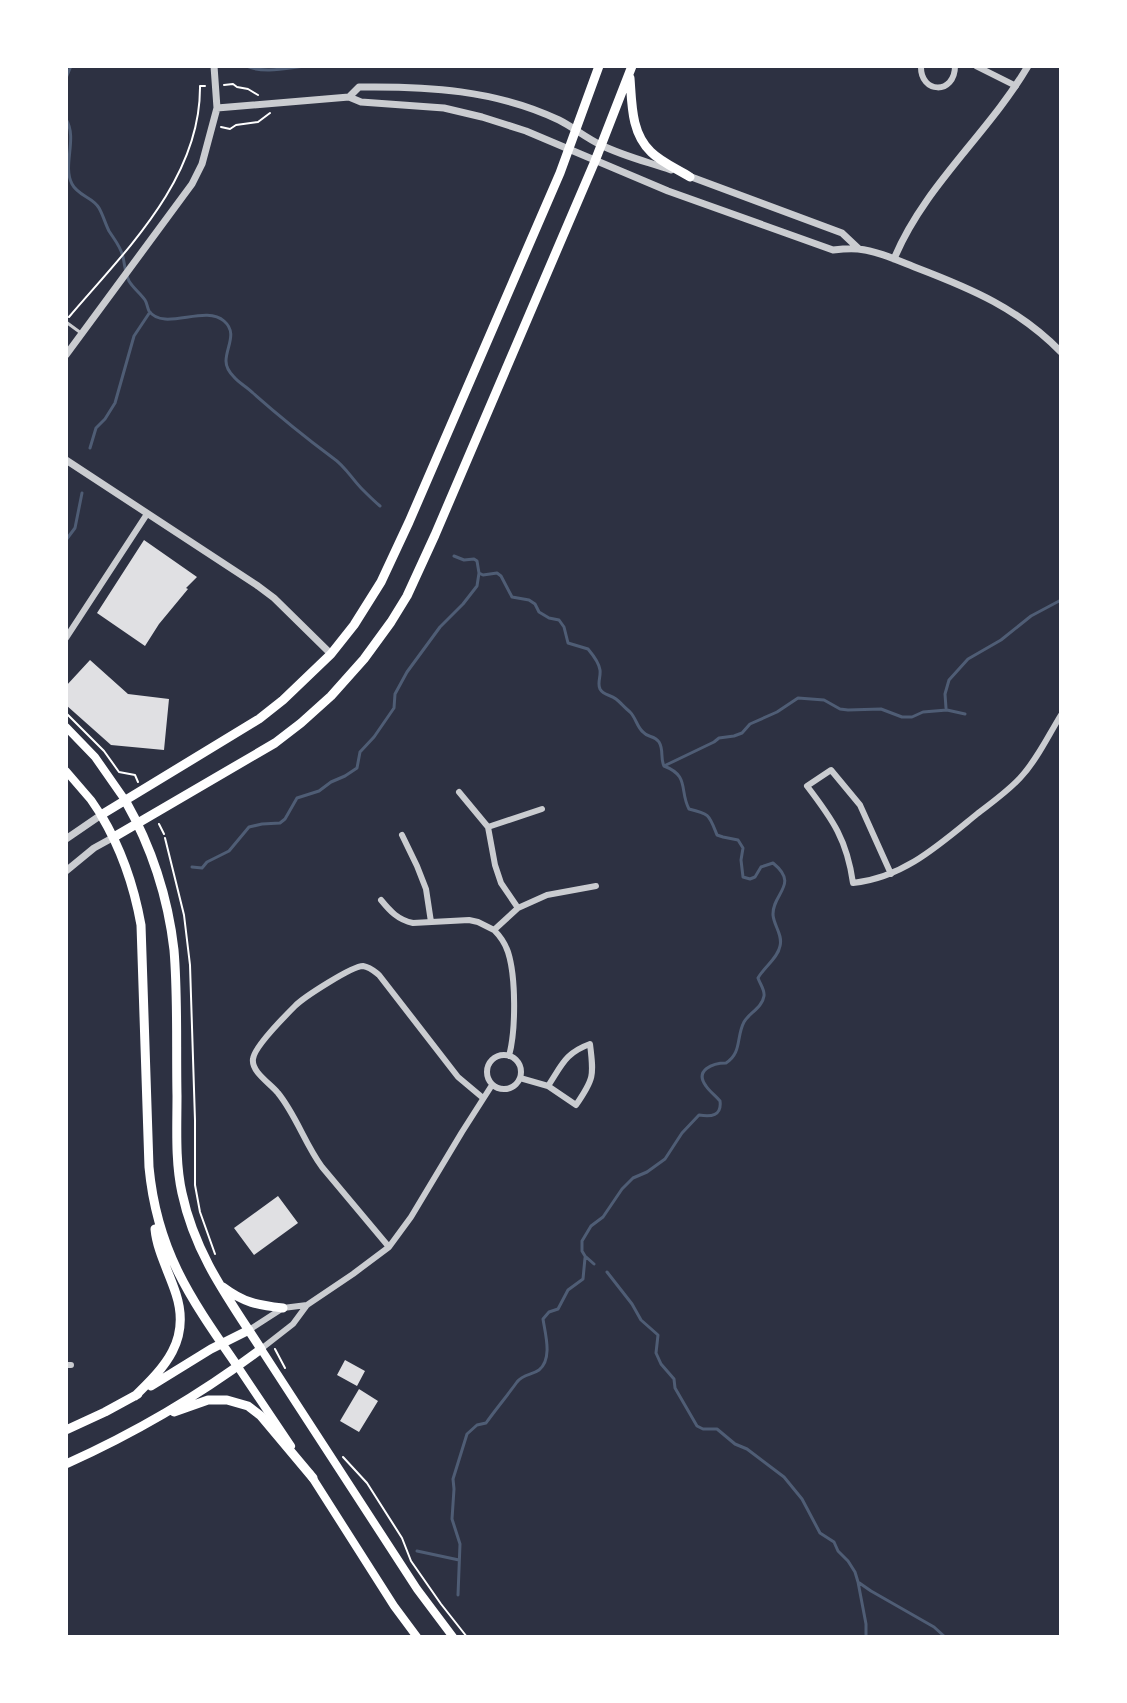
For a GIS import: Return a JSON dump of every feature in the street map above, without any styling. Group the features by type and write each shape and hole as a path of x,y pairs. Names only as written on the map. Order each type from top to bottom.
{"main road":[{"path":"101,815 259,719 331,654 366,607 391,561 570,150 599,66"},
{"path":"114,837 246,761 301,723 353,673 391,622 418,573 602,146 631,71"},
{"path":"631,71 634,122 640,136 651,152 690,177"},
{"path":"66,727 95,757 125,800 138,823 162,886 174,951 181,1191 194,1235 216,1282 417,1589 453,1637"},
{"path":"66,771 91,800 114,837 135,894 141,925 149,1167 155,1235 176,1293 181,1324 170,1359 135,1396"},
{"path":"152,1197 161,1232 190,1297 417,1637"},
{"path":"216,1282 237,1298 283,1308"},
{"path":"66,1430 135,1396 221,1343 249,1330"},
{"path":"66,1464 156,1419 261,1349"},
{"path":"156,1419 208,1400 227,1400 248,1406 261,1416 313,1478"}],"street":[{"path":"66,355 192,184 202,164 217,108 214,66"},
{"path":"921,66 926,82 939,88 951,82 955,66"},
{"path":"976,66 1016,86"},
{"path":"894,259 908,228 927,199 980,134 1028,66"},
{"path":"349,97 359,87 439,88 521,106 560,120 602,146 842,233 859,249"},
{"path":"217,108 349,97 361,102 444,108 482,117 526,131 668,191 833,250 859,249 894,259 981,294 1020,317 1061,352"},
{"path":"66,460 258,586 331,654"},
{"path":"66,638 147,514"},
{"path":"891,874 860,805 831,770 807,786 839,831 853,883 868,882 891,874 913,863 937,847 1018,780 1061,715"},
{"path":"459,792 488,827 501,883 518,908"},
{"path":"488,827 542,809"},
{"path":"66,839 101,815"},
{"path":"402,835 426,889 431,922"},
{"path":"66,871 94,848 114,837"},
{"path":"494,930 518,908 547,895 596,886"},
{"path":"381,900 405,922 469,920 494,930 507,947 511,969 515,1019 509,1056"},
{"path":"389,1247 322,1167 278,1092 255,1069 253,1059 257,1049 301,1001 350,970 368,967 379,975 465,1084 483,1098"},
{"path":"520,1078 548,1086 576,1105 592,1077 590,1044 567,1056 548,1086"},
{"path":"497,1056 509,1056 519,1065 520,1078 510,1089 498,1089 487,1075 490,1063 497,1056"},
{"path":"261,1349 293,1324 307,1305 389,1247 411,1217 492,1085"},
{"path":"249,1330 283,1308 307,1305"}],"lane":[{"path":"66,322 81,333"}],"path":[{"path":"233,84 248,89 271,104"},
{"path":"72,313 109,272 177,177 190,150 197,123 200,86"},
{"path":"230,129 236,125 258,122"},
{"path":"66,713 104,751 119,772 135,775"},
{"path":"165,838 184,915 190,965 195,1185 203,1224 220,1264"},
{"path":"340,1453 367,1483 402,1538 411,1561 467,1637"}],"building":[{"path":"144,540 197,577 145,646 97,613"},
{"path":"90,660 128,694 169,699 164,750 111,745 66,705 66,686"},
{"path":"278,1196 298,1223 254,1255 234,1228"},
{"path":"345,1360 365,1371 357,1386 337,1375"},
{"path":"359,1389 378,1401 359,1432 340,1421"}],"waterway":[{"path":"66,78 71,66"},
{"path":"246,66 268,70 306,66"},
{"path":"66,119 71,135 69,177 72,184 99,208 121,250 129,281 145,300 149,311 164,319 206,315 224,321 230,330 227,368 238,381 337,461 380,506"},
{"path":"90,448 96,428 115,403 134,336 150,312"},
{"path":"66,540 75,528 82,493"},
{"path":"454,556 464,560 474,559 479,573 483,575 497,573 512,597 529,600 539,612 559,620 568,643 588,649 599,667 600,689 630,712 645,734 659,742 664,766 681,779 689,809 708,816 717,835 738,840 743,848 743,877 755,877 761,867 773,863 784,877 785,883 773,915 780,946 777,955 758,978 764,992 763,1000 744,1022 737,1050 731,1059 707,1068 702,1076 706,1086 720,1101 719,1110 711,1115 699,1115 682,1133 665,1159 633,1178 603,1217 591,1226 582,1241 582,1251 594,1264"},
{"path":"192,867 202,868 207,862 229,851 249,827 280,823 297,798 319,791 357,768 360,752 394,708 395,694 407,672 440,627 477,586 479,573"},
{"path":"946,708 945,694 949,680 968,659 1001,640 1031,616 1061,600"},
{"path":"666,765 719,738 742,733 750,724 798,698 824,700 840,709 881,709 902,717 947,710 965,714"},
{"path":"458,1595 460,1544 452,1519 453,1479 467,1434 477,1425 486,1423 519,1379 536,1372 543,1365 547,1346 543,1319 549,1312 558,1309 568,1290 583,1279 585,1258"},
{"path":"607,1272 641,1320 658,1335 656,1353 674,1379 675,1388 697,1426 717,1429 784,1477 802,1499 820,1533 834,1542 848,1561 858,1582 934,1627 945,1637"},
{"path":"417,1551 459,1560"},
{"path":"858,1582 866,1637"}]}
